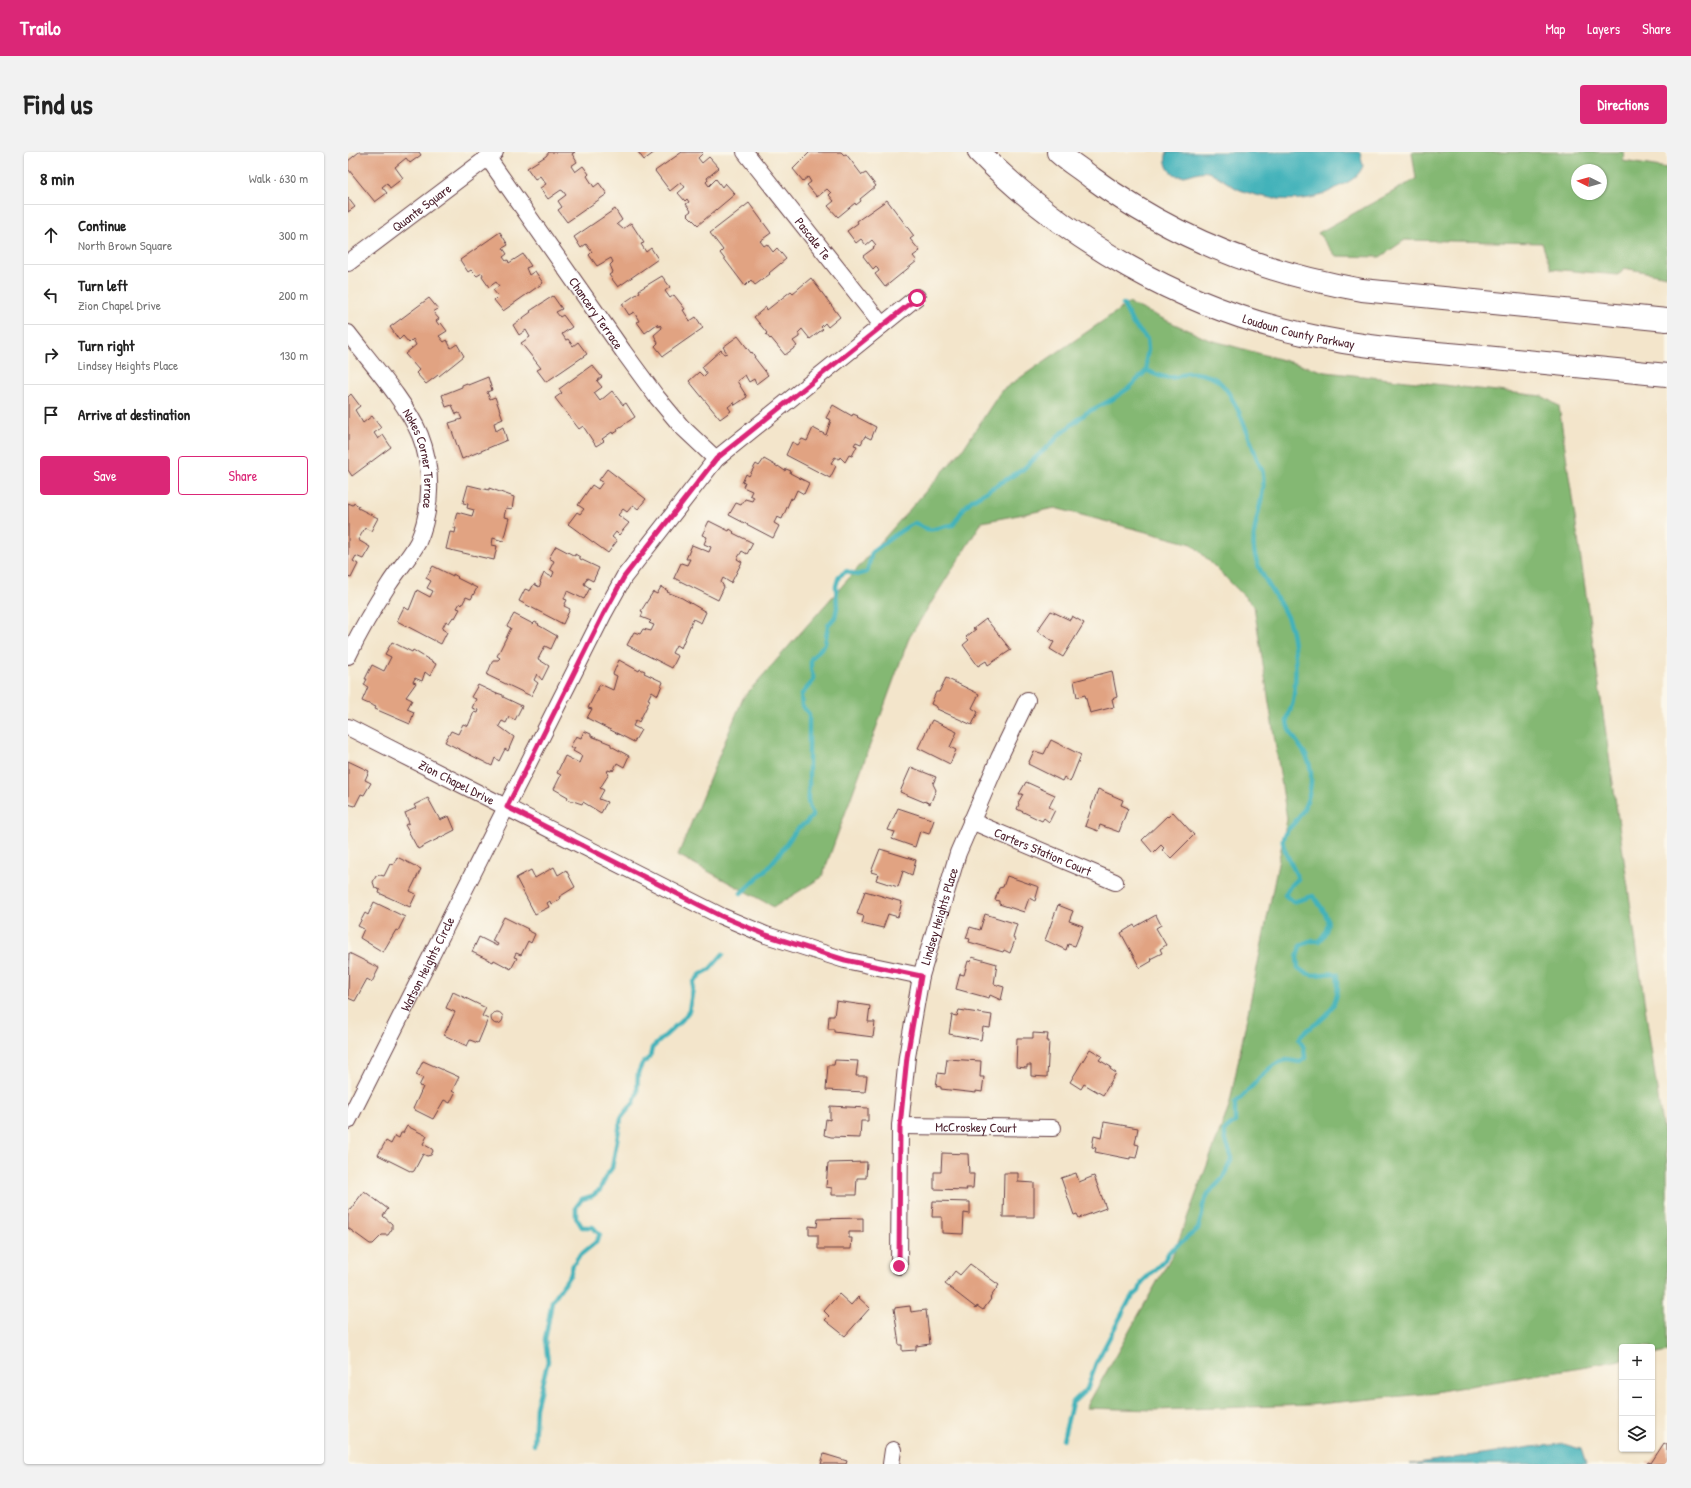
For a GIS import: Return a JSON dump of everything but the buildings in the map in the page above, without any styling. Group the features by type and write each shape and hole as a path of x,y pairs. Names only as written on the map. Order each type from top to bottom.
{"main road":[{"name":"Loudoun County Parkway","path":"979,152 1032,200 1059,222 1098,249 1151,278 1206,304 1238,316 1303,334 1371,346 1667,375"},
{"path":"1058,152 1103,186 1144,213 1214,247 1251,262 1287,274 1321,283 1362,290 1667,320"}],"street":[{"name":"Pascale Te","path":"745,152 882,325"},
{"name":"Quante Square","path":"348,263 492,155"},
{"name":"Chancery Terrace","path":"492,155 623,351 656,396 681,426 716,459"},
{"name":"Watson Heights Circle","path":"348,1121 603,615 624,577 716,459 917,298"},
{"name":"Nokes Corner Terrace","path":"348,333 404,406 420,435 426,458 429,482 428,505 425,521 418,542 373,610 348,656"},
{"name":"Lindsey Heights Place","path":"899,1266 900,1126 907,1057 921,976 958,854 999,758 1027,700"},
{"name":"Zion Chapel Drive","path":"348,727 721,916 766,935 845,960 921,976"},
{"name":"Carters Station Court","path":"972,822 1114,882"},
{"name":"McCroskey Court","path":"900,1126 1053,1128"}],"green space":[{"path":"1412,152 1624,152 1623,161 1667,168 1667,276 1624,268 1618,275 1551,269 1542,243 1405,240 1380,257 1336,256 1318,233 1416,179"},
{"path":"1129,303 1207,339 1326,372 1542,396 1559,406 1667,1160 1667,1352 1655,1354 1655,1344 1619,1344 1619,1361 1423,1394 1309,1405 1155,1410 1086,1408 1175,1250 1229,1107 1287,819 1254,606 1192,544 1055,508 982,522 909,638 822,877 774,907 678,855 743,698 963,449 1001,391"}],"water":[{"path":"1167,152 1360,152 1363,166 1359,174 1353,179 1321,195 1289,200 1259,196 1240,190 1208,172 1177,176 1167,167"},
{"path":"1563,1444 1581,1449 1586,1464 1410,1464 1531,1447"}],"waterway":[{"path":"1063,1440 1072,1403 1087,1389 1096,1363 1130,1299 1139,1291 1142,1282 1164,1261 1169,1252 1198,1229 1203,1205 1209,1193 1223,1178 1232,1158 1224,1131 1235,1122 1235,1103 1266,1071 1273,1066 1287,1060 1300,1062 1305,1058 1304,1048 1299,1039 1307,1030 1319,1022 1331,1010 1336,998 1338,986 1337,974 1331,973 1314,975 1304,972 1298,968 1297,957 1300,946 1309,941 1319,941 1324,935 1328,923 1325,913 1313,896 1293,902 1285,895 1290,886 1298,879 1284,848 1283,839 1286,832 1299,817 1305,805 1309,793 1311,774 1307,758 1291,734 1287,722 1293,701 1295,683 1295,655 1291,628 1282,608 1260,570 1254,550 1255,531 1262,492 1263,474 1245,426 1235,404 1223,386 1217,380 1203,374 1187,373 1177,377 1164,377 1147,370 1147,339 1133,324 1123,304"},
{"path":"741,893 766,870 797,829 806,823 813,815 808,797 809,714 802,706 801,695 814,680 811,669 811,659 825,644 828,625 835,617 837,608 836,586 839,576 847,571 857,575 867,572 872,552 898,532 915,523 926,529 953,525 964,508 972,500 1022,470 1059,435 1086,413 1113,399 1130,387 1147,370"},
{"path":"534,1445 536,1407 548,1361 545,1340 552,1301 570,1275 573,1265 579,1256 595,1243 600,1235 593,1227 582,1227 576,1217 576,1207 582,1199 592,1196 600,1190 606,1176 612,1168 621,1118 634,1102 637,1093 638,1073 642,1064 650,1057 652,1048 683,1019 689,1011 694,982 701,974 710,969 723,954"}],"route":[{"path":"899,1266 900,1126 907,1057 921,976 845,960 766,935 721,916 507,807 603,615 624,577 702,476 716,459 917,298"}]}
